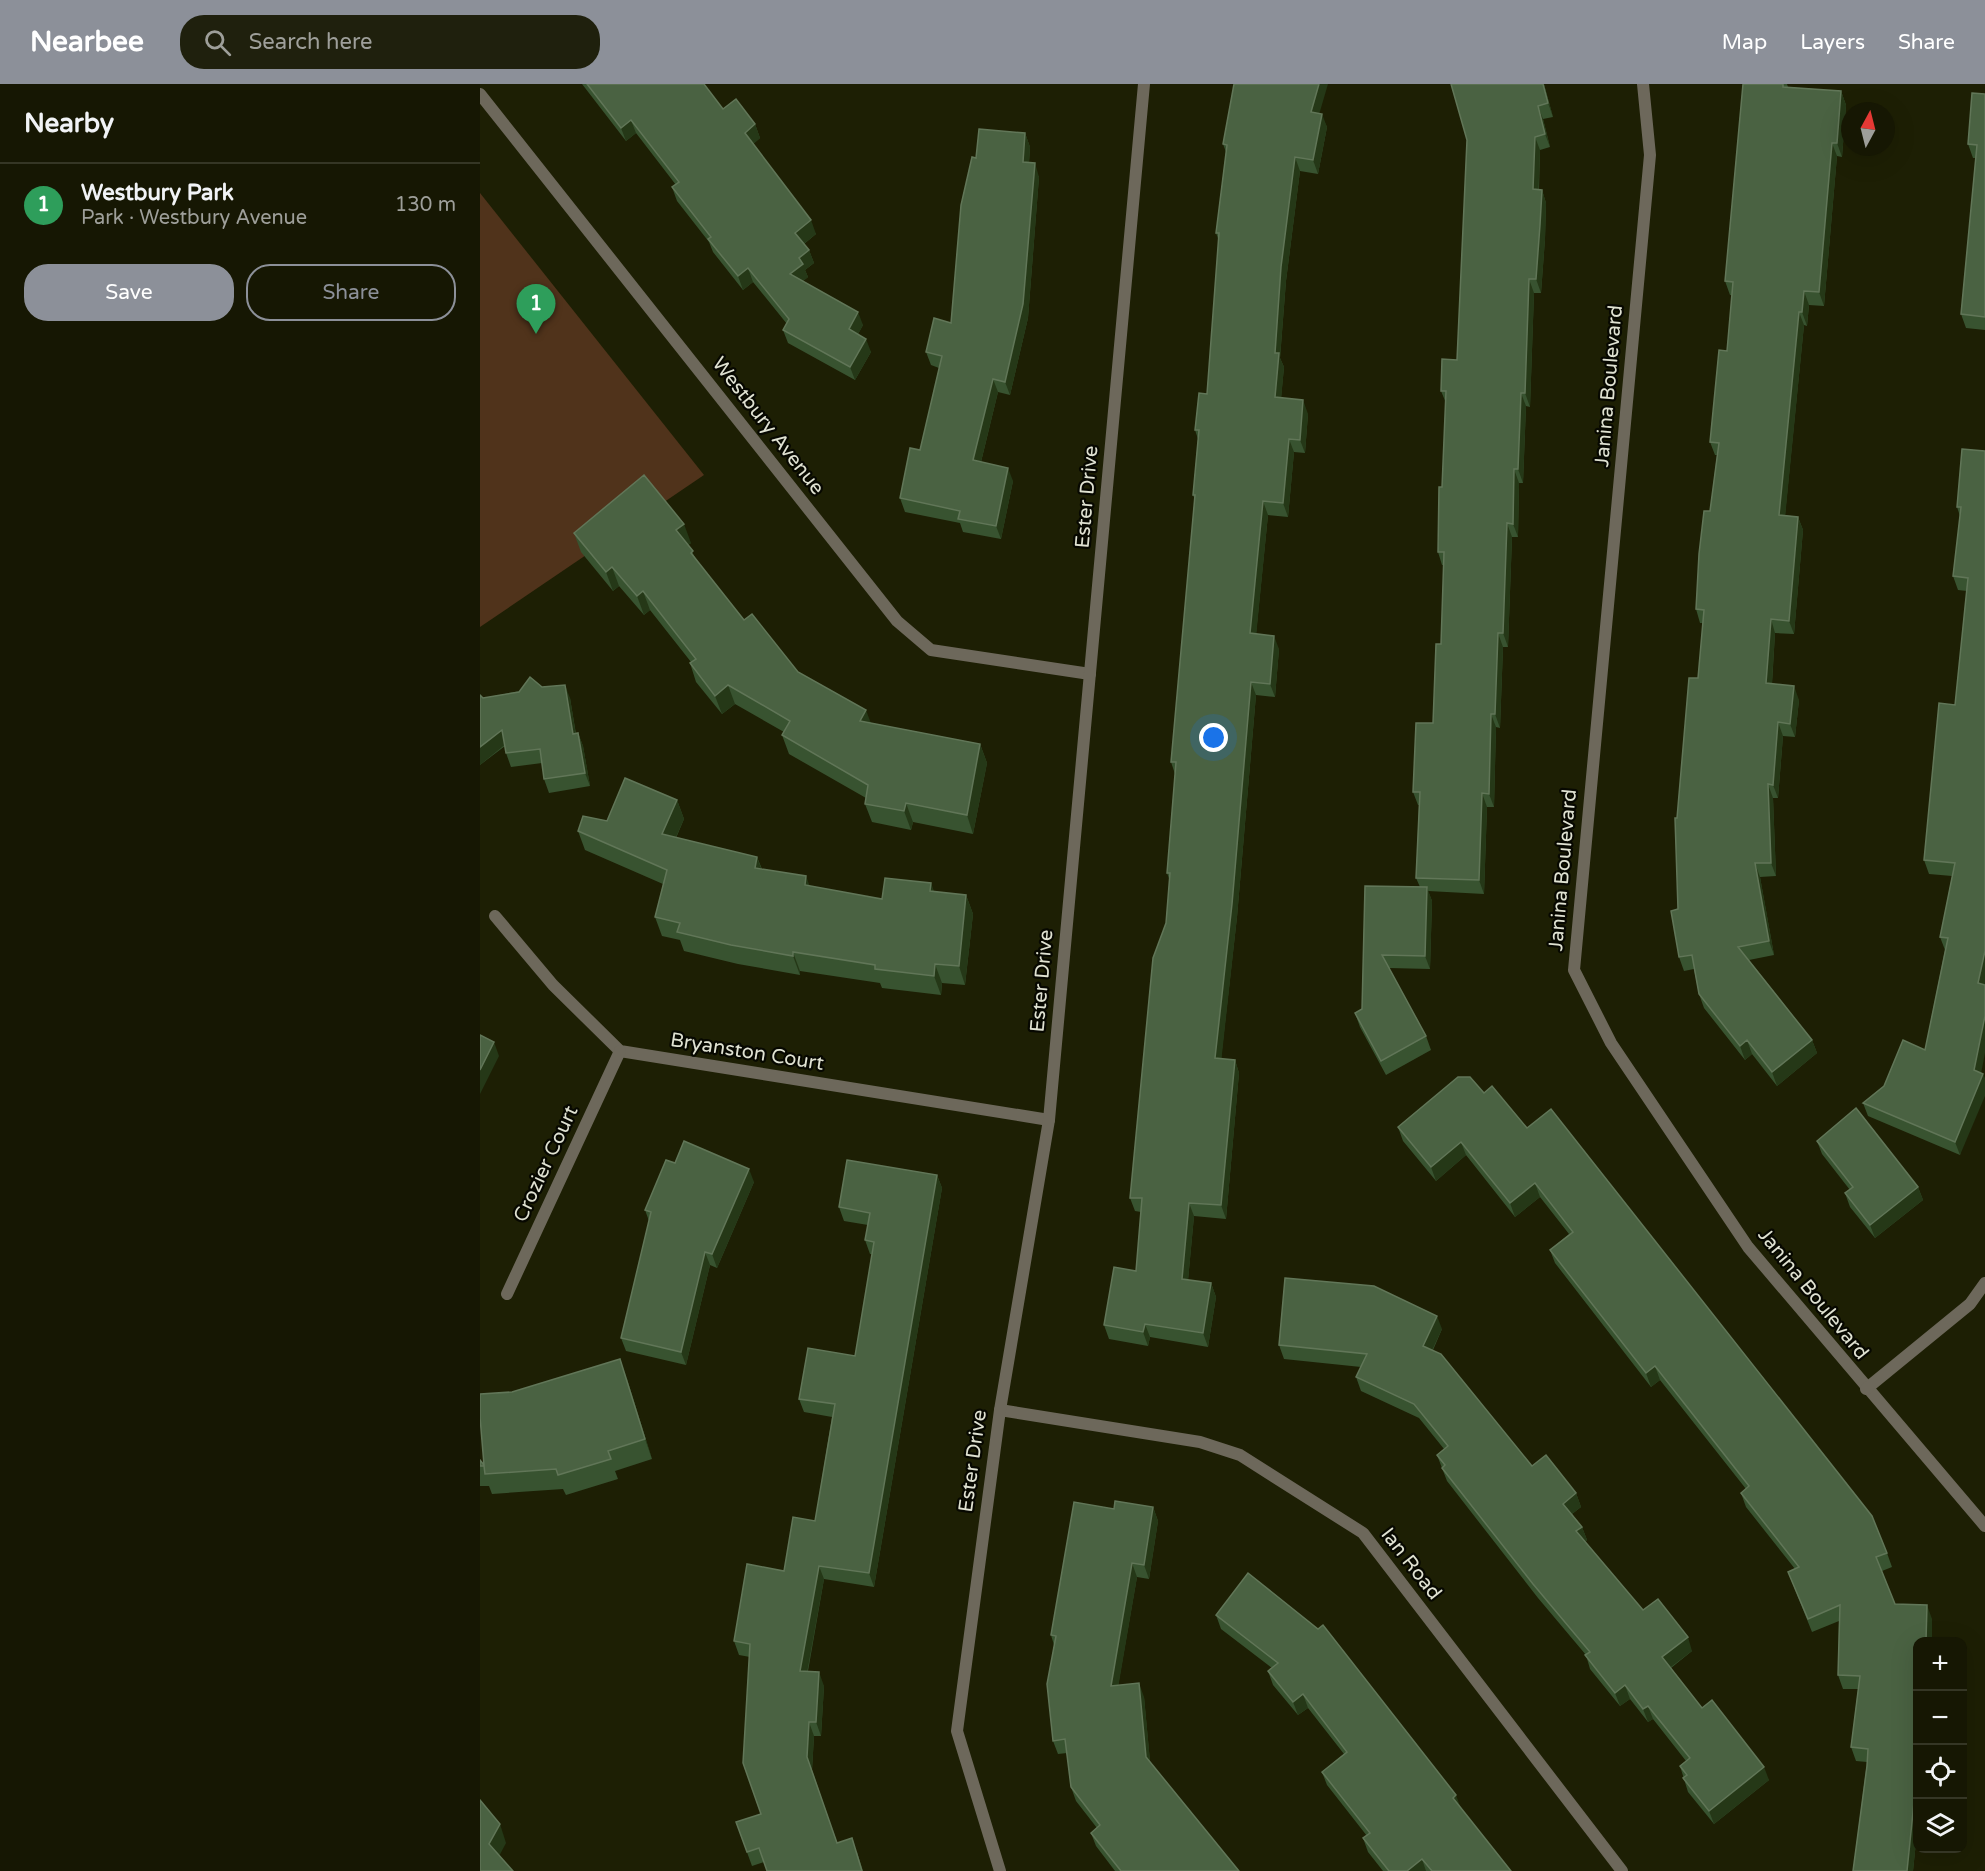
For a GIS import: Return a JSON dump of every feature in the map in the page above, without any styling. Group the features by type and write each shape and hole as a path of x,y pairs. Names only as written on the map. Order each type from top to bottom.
{"street":[{"name":"Ester Drive","path":"1000,1871 957,1731 1000,1410 1049,1120 1144,84"},
{"name":"Janina Boulevard","path":"1643,84 1650,155 1574,970 1611,1043 1748,1247 1866,1389 1985,1526"},
{"name":"Westbury Avenue","path":"480,94 897,621 931,650 1090,674"},
{"path":"495,916 553,985 620,1051"},
{"name":"Bryanston Court","path":"620,1051 1049,1120"},
{"name":"Crozier Court","path":"507,1294 620,1051"},
{"path":"1866,1389 1970,1304 1985,1283"},
{"name":"Ian Road","path":"1000,1410 1200,1442 1240,1455 1363,1533 1623,1871"}],"shaded area":[{"path":"480,193 704,475 480,627"}],"building":[{"path":"587,84 704,84 723,109 736,99 755,124 745,133 811,220 795,233 809,250 799,258 803,264 790,274 858,312 849,329 866,339 850,367 783,330 789,319 748,268 738,276 708,239 711,237 672,187 679,182 631,120 621,128"},
{"path":"1234,84 1319,84 1311,112 1322,114 1313,160 1295,157 1281,267 1275,353 1279,353 1275,397 1303,400 1300,440 1289,439 1283,503 1263,501 1250,633 1274,636 1270,684 1251,682 1232,904 1215,1058 1235,1060 1221,1205 1189,1203 1182,1279 1211,1283 1203,1333 1145,1324 1143,1332 1104,1325 1114,1267 1136,1271 1142,1198 1130,1198 1153,958 1166,923 1170,873 1167,873 1176,762 1171,762 1195,495 1193,495 1199,430 1195,430 1199,393 1207,394 1219,233 1216,233 1227,145 1223,144"},
{"path":"1451,84 1543,84 1548,103 1538,106 1545,134 1535,137 1533,189 1542,190 1536,279 1529,279 1525,393 1521,393 1518,469 1514,469 1513,524 1507,523 1503,633 1498,633 1495,714 1491,714 1489,794 1482,793 1479,880 1416,878 1420,792 1413,792 1416,723 1433,723 1436,644 1441,644 1444,552 1438,552 1439,487 1442,487 1446,391 1441,391 1442,359 1457,360 1467,140"},
{"path":"1743,84 1783,84 1783,87 1841,91 1837,143 1832,143 1819,292 1804,291 1802,312 1799,312 1779,515 1798,517 1789,621 1771,619 1766,683 1794,686 1790,724 1778,722 1773,785 1768,784 1771,863 1755,863 1769,941 1738,947 1812,1040 1772,1072 1747,1040 1740,1046 1699,994 1692,955 1679,957 1671,911 1678,909 1675,818 1677,818 1689,678 1698,678 1704,610 1696,609 1699,554 1704,511 1710,511 1719,443 1710,442 1719,350 1727,351 1733,282 1725,281"},
{"path":"1972,93 1985,94 1985,317 1961,314 1977,145 1968,144"},
{"path":"979,129 1025,133 1023,162 1035,163 1023,304 1005,382 993,379 973,460 1008,468 996,526 958,519 960,511 900,498 910,448 920,450 942,356 926,352 934,318 951,323 961,205 972,157 976,158"},
{"path":"1962,449 1985,451 1985,951 1978,983 1985,985 1985,1016 1974,1070 1983,1074 1955,1142 1863,1103 1884,1086 1903,1040 1925,1050 1948,938 1940,937 1955,863 1924,860 1939,703 1955,705 1968,578 1953,576 1961,507 1957,507"},
{"path":"644,475 684,524 676,530 693,551 691,553 744,620 752,614 798,672 866,710 860,721 980,744 967,815 906,803 904,811 865,804 868,785 782,735 790,721 728,685 715,696 690,663 696,659 643,591 637,596 612,567 606,572 574,533"},
{"path":"530,677 542,687 565,685 573,734 578,733 585,773 544,779 540,749 506,753 502,730 480,747 480,695 483,698 519,692"},
{"path":"625,778 677,800 662,834 757,857 755,868 806,876 805,885 882,899 885,878 931,883 930,891 966,895 959,966 935,964 934,976 875,969 875,965 793,952 793,956 677,932 680,923 655,917 667,870 578,831 583,816 607,821"},
{"path":"1365,886 1427,887 1425,956 1382,955 1426,1036 1381,1061 1355,1013 1362,1009"},
{"path":"480,1035 494,1042 480,1070"},
{"path":"1458,1077 1470,1077 1484,1093 1492,1086 1527,1128 1551,1109 1872,1516 1887,1553 1876,1557 1895,1604 1927,1605 1926,1637 1913,1637 1913,1812 1907,1871 1853,1871 1868,1749 1851,1747 1860,1676 1838,1675 1840,1605 1808,1619 1788,1572 1799,1567 1741,1493 1749,1486 1655,1366 1646,1373 1550,1250 1573,1232 1535,1183 1510,1203 1461,1142 1431,1167 1398,1127"},
{"path":"1856,1108 1918,1187 1870,1225 1845,1193 1853,1187 1817,1141"},
{"path":"684,1141 749,1169 712,1254 705,1252 681,1352 621,1338 651,1212 645,1210 666,1160 675,1163"},
{"path":"847,1160 937,1175 869,1573 819,1566 800,1671 819,1672 816,1722 809,1722 807,1757 837,1843 852,1838 862,1871 767,1871 759,1848 747,1852 736,1822 761,1814 743,1763 750,1644 734,1641 747,1564 784,1571 793,1517 815,1521 835,1404 799,1399 808,1348 855,1356 874,1242 865,1240 870,1213 839,1207"},
{"path":"1285,1278 1374,1286 1437,1316 1423,1346 1441,1354 1532,1466 1546,1455 1576,1493 1563,1504 1582,1527 1576,1531 1643,1610 1658,1599 1688,1637 1662,1657 1702,1708 1712,1700 1764,1767 1709,1811 1683,1778 1687,1775 1680,1766 1690,1758 1648,1706 1643,1709 1625,1685 1615,1693 1585,1655 1590,1652 1442,1468 1445,1465 1437,1455 1448,1446 1414,1404 1356,1377 1367,1354 1279,1345"},
{"path":"620,1359 645,1439 608,1451 611,1459 558,1475 556,1469 485,1474 484,1466 480,1466 480,1460 484,1465 480,1394 512,1392"},
{"path":"1115,1501 1153,1507 1144,1565 1132,1563 1111,1686 1139,1683 1146,1757 1239,1871 1121,1871 1091,1833 1100,1825 1071,1787 1065,1739 1053,1741 1047,1684 1056,1636 1051,1635 1074,1502 1114,1509"},
{"path":"1248,1573 1318,1629 1323,1625 1456,1795 1453,1798 1511,1871 1432,1871 1422,1859 1407,1871 1389,1871 1363,1838 1370,1833 1322,1772 1347,1752 1303,1694 1293,1702 1268,1671 1278,1663 1216,1615"},
{"path":"480,1800 500,1824 489,1844 513,1871 480,1871"}],"place":[{"name":"Westbury Park","path":"536,334"}]}
